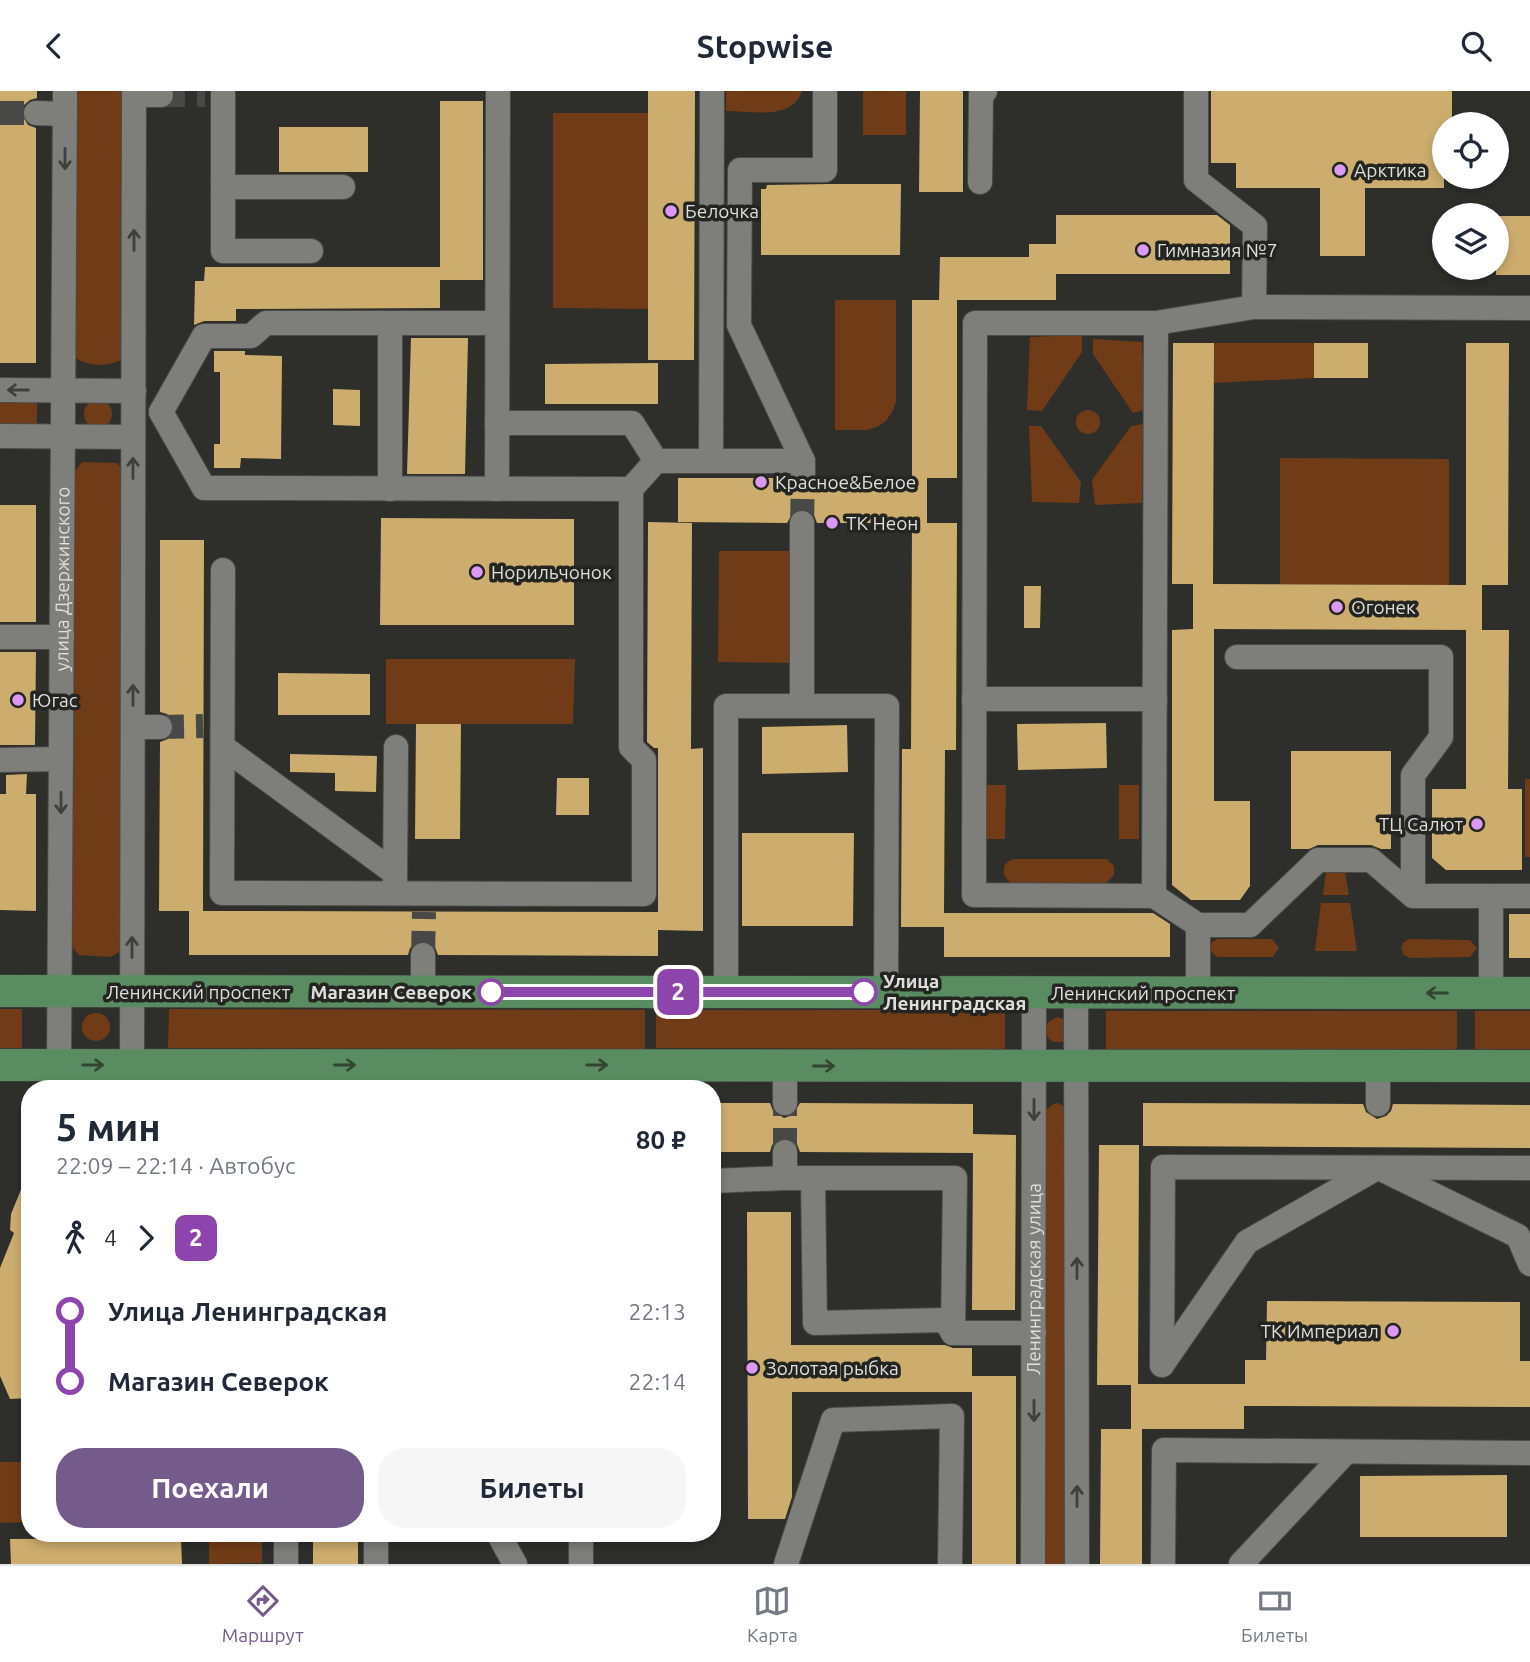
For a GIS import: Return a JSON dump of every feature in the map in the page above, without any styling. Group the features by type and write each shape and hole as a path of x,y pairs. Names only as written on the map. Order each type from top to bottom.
{"main road":[{"name":"Ленинский проспект","path":"0,991 1530,993"},
{"path":"0,1065 132,1065 292,1077 543,1077 785,1066 1530,1066"}],"street":[{"path":"496,489 498,91"},
{"path":"711,461 712,91"},
{"path":"216,733 395,883 423,903 643,894 644,759 631,747 631,489 656,461 711,461 803,469 739,325 740,170 825,170 825,91"},
{"path":"980,182 981,94 985,91"},
{"path":"1196,91 1196,180 1255,226 1254,307"},
{"path":"132,1065 134,93 161,95"},
{"path":"220,93 223,251 311,251"},
{"path":"37,113 65,102"},
{"name":"улица Дзержинского","path":"59,1065 65,102"},
{"path":"223,187 344,187"},
{"path":"1530,308 1254,307 1156,323 975,323 974,699 974,895 1154,896 1198,925 1250,925 1318,860 1371,860 1413,896 1530,896"},
{"path":"160,412 204,336 251,336 266,323 497,323"},
{"path":"390,323 390,489"},
{"path":"1154,896 1156,323"},
{"path":"0,390 64,390 133,401 160,412 204,488 631,489"},
{"path":"497,423 632,423 656,461"},
{"path":"0,436 133,437"},
{"path":"802,523 802,706"},
{"path":"223,570 216,733 222,893 395,883"},
{"path":"0,636 62,637"},
{"path":"1237,657 1441,657 1441,737 1413,775 1413,896"},
{"path":"974,699 1154,699"},
{"path":"726,992 726,706 887,706 886,993"},
{"path":"133,726 160,727"},
{"path":"395,883 396,747"},
{"path":"0,760 61,759"},
{"path":"1491,993 1492,896"},
{"path":"1198,925 1198,993"},
{"path":"423,955 423,992"},
{"name":"Ленинградская улица","path":"1033,1564 1034,993"},
{"path":"1076,993 1077,1564"},
{"path":"785,1066 785,1103"},
{"path":"1378,1066 1378,1104"},
{"path":"785,1152 785,1178"},
{"path":"1378,1157 1247,1242 1162,1364 1163,1167 1378,1157 1530,1168"},
{"path":"1378,1157 1518,1237 1530,1264"},
{"path":"813,1178 815,1323 945,1320 953,1333"},
{"path":"721,1181 955,1178 953,1333"},
{"path":"953,1333 1034,1333"},
{"path":"786,1564 832,1420 952,1416 950,1564"},
{"path":"1163,1564 1164,1450 1530,1453"},
{"path":"1241,1564 1346,1452"},
{"path":"285,1564 286,1542"},
{"path":"376,1542 376,1564"},
{"path":"503,1542 515,1564"},
{"path":"581,1542 581,1564"}],"shaded area":[{"path":"74,91 125,91 122,359 105,365 85,363 75,357"},
{"path":"726,91 802,91 790,107 781,111 759,113 726,111"},
{"path":"863,91 906,91 906,135 863,135"},
{"path":"553,113 648,113 648,309 553,308"},
{"path":"835,300 896,300 896,402 886,421 867,430 835,430"},
{"path":"1082,335 1082,352 1042,411 1027,410 1030,337"},
{"path":"1093,339 1142,342 1145,410 1133,413 1093,354"},
{"path":"1214,343 1314,343 1314,378 1214,383"},
{"path":"0,400 37,400 37,425 0,426"},
{"path":"98,400 108,404 112,414 108,424 98,428 88,424 84,414 88,404"},
{"path":"1088,410 1099,417 1100,422 1093,433 1088,434 1077,427 1076,422 1083,411"},
{"path":"1143,424 1142,503 1095,505 1092,480 1131,426"},
{"path":"1029,426 1041,426 1081,482 1079,503 1032,502"},
{"path":"1280,458 1449,459 1449,585 1280,584"},
{"path":"82,462 117,463 124,471 121,951 110,957 79,955 72,942 74,472"},
{"path":"719,551 791,551 791,663 718,662"},
{"path":"386,659 575,659 573,724 386,724"},
{"path":"1525,779 1530,779 1530,857 1525,857"},
{"path":"986,785 1006,785 1005,839 986,839"},
{"path":"1119,785 1139,785 1139,839 1119,839"},
{"path":"1013,859 1107,859 1114,866 1114,875 1105,884 1013,884 1006,878 1004,867"},
{"path":"1326,872 1345,872 1349,895 1323,895"},
{"path":"1321,903 1350,903 1357,951 1315,951"},
{"path":"1218,939 1272,939 1279,948 1273,957 1218,957 1210,949 1212,942"},
{"path":"1409,939 1470,940 1477,948 1470,957 1410,958 1404,955 1401,949 1403,943"},
{"path":"0,1009 22,1009 22,1048 0,1048"},
{"path":"169,1009 645,1010 645,1049 168,1048"},
{"path":"656,1010 1005,1010 1005,1049 656,1048"},
{"path":"1106,1011 1457,1011 1457,1049 1106,1049"},
{"path":"1475,1011 1530,1011 1530,1049 1475,1049"},
{"path":"96,1013 106,1017 110,1027 106,1037 96,1041 86,1037 82,1027 86,1017"},
{"path":"1057,1017 1067,1020 1064,1042 1050,1040 1045,1032 1048,1022"},
{"path":"1058,1103 1066,1108 1069,1564 1045,1564 1046,1110"},
{"path":"0,1462 21,1462 21,1522 0,1523"},
{"path":"209,1542 262,1542 262,1563 209,1564"}],"building":[{"path":"0,91 37,91 37,98 24,105 21,113 28,125 36,128 36,363 0,363"},
{"name":"Белочка","path":"648,91 695,91 694,360 648,360"},
{"path":"920,91 963,91 963,192 919,192"},
{"name":"Арктика","path":"1211,91 1452,91 1452,112 1432,112 1432,188 1365,188 1365,256 1320,256 1320,188 1236,188 1236,163 1211,163"},
{"path":"440,101 483,101 483,280 440,280 440,308 236,309 236,321 204,321 194,325 195,281 204,281 205,267 440,267"},
{"path":"279,127 368,127 368,172 279,172"},
{"path":"901,184 900,255 761,255 761,189 766,189 767,185"},
{"path":"1056,215 1217,215 1230,225 1230,274 1056,274 1056,300 957,300 957,478 927,478 927,523 957,523 956,750 945,750 944,913 1153,913 1170,924 1170,957 944,957 944,927 901,927 902,749 911,749 912,523 817,523 814,515 803,508 794,511 787,523 678,522 678,478 789,478 795,486 802,489 811,486 817,478 912,478 912,300 939,300 940,257 1029,257 1029,244 1056,244"},
{"path":"1509,216 1530,216 1530,275 1509,275"},
{"path":"411,338 468,338 465,474 407,474"},
{"path":"1173,343 1214,343 1213,584 1466,585 1466,343 1509,343 1508,585 1482,585 1482,630 1214,629 1214,801 1250,801 1250,886 1240,900 1191,900 1172,885 1172,630 1193,629 1193,584 1172,584"},
{"path":"1314,343 1368,343 1368,378 1314,378"},
{"path":"214,351 245,351 245,355 282,356 281,459 241,458 240,468 214,468 214,444 220,444 220,372 214,372"},
{"path":"658,363 658,404 545,404 545,364"},
{"path":"333,389 360,390 360,426 333,425"},
{"path":"0,505 36,505 36,622 0,622"},
{"name":"Норильчонок","path":"381,518 574,519 574,625 380,625"},
{"path":"648,522 692,523 691,749 703,748 703,931 658,930 658,956 438,955 435,947 424,940 415,943 408,955 189,955 189,911 159,911 160,742 168,739 175,728 172,719 160,712 160,540 204,540 203,911 658,912 658,748 647,742"},
{"path":"1024,586 1041,586 1040,628 1024,628"},
{"path":"1466,630 1509,630 1508,789 1522,789 1522,870 1446,870 1432,858 1432,789 1466,789"},
{"name":"Югас","path":"0,652 36,652 35,745 0,745"},
{"path":"278,673 370,674 370,715 278,715"},
{"path":"1106,723 1107,768 1018,770 1017,724"},
{"path":"416,724 461,724 460,839 415,839"},
{"path":"847,725 848,772 762,774 762,727"},
{"path":"1291,751 1391,751 1391,849 1371,845 1318,845 1309,849 1291,849"},
{"path":"290,754 377,756 376,792 335,791 335,773 290,772"},
{"path":"27,774 26,794 36,794 36,911 0,910 0,794 6,794 6,775"},
{"path":"557,778 589,778 589,815 556,815"},
{"path":"742,833 854,833 853,926 742,926"},
{"path":"1509,914 1530,914 1530,958 1509,958"},
{"path":"721,1103 770,1103 773,1111 784,1118 793,1115 800,1103 973,1104 973,1134 1016,1135 1015,1310 972,1310 973,1153 800,1152 797,1144 786,1137 777,1140 770,1152 721,1152"},
{"path":"1143,1103 1363,1104 1366,1112 1377,1119 1386,1116 1393,1104 1530,1105 1530,1148 1143,1146"},
{"path":"1099,1145 1139,1145 1138,1384 1245,1384 1245,1360 1266,1360 1267,1301 1520,1302 1520,1361 1530,1361 1530,1407 1244,1406 1244,1429 1142,1429 1142,1564 1100,1564 1101,1429 1131,1429 1131,1385 1097,1385"},
{"path":"21,1190 21,1398 10,1399 0,1376 0,1268 14,1233 10,1230 11,1214"},
{"path":"747,1212 791,1212 791,1345 945,1345 972,1348 972,1392 792,1392 792,1497 785,1519 748,1519"},
{"path":"972,1376 1016,1376 1016,1564 972,1564"},
{"path":"1507,1475 1507,1537 1360,1537 1360,1476"},
{"path":"10,1539 21,1539 21,1542 181,1542 182,1564 11,1564"},
{"path":"313,1542 358,1542 358,1564 313,1564"}],"tunnel":[{"path":"161,95 205,95"},
{"path":"0,113 36,113"},
{"path":"802,523 803,478"},
{"path":"160,727 203,726"},
{"path":"423,955 424,912"},
{"path":"785,1103 785,1152"}],"bus line":[{"name":"2","path":"491,992 864,992"}],"place":[{"name":"Арктика","path":"1340,170"},
{"name":"Белочка","path":"671,211"},
{"name":"Гимназия №7","path":"1143,250"},
{"name":"Красное&Белое","path":"761,482"},
{"name":"ТК Неон","path":"832,523"},
{"name":"Норильчонок","path":"477,572"},
{"name":"Огонек","path":"1337,607"},
{"name":"Югас","path":"18,700"},
{"name":"ТЦ Салют","path":"1477,824"},
{"name":"Магазин Северок","path":"491,992"},
{"name":"Улица Ленинградская","path":"864,992"},
{"name":"ТК Империал","path":"1393,1331"},
{"name":"Золотая рыбка","path":"752,1368"}]}
